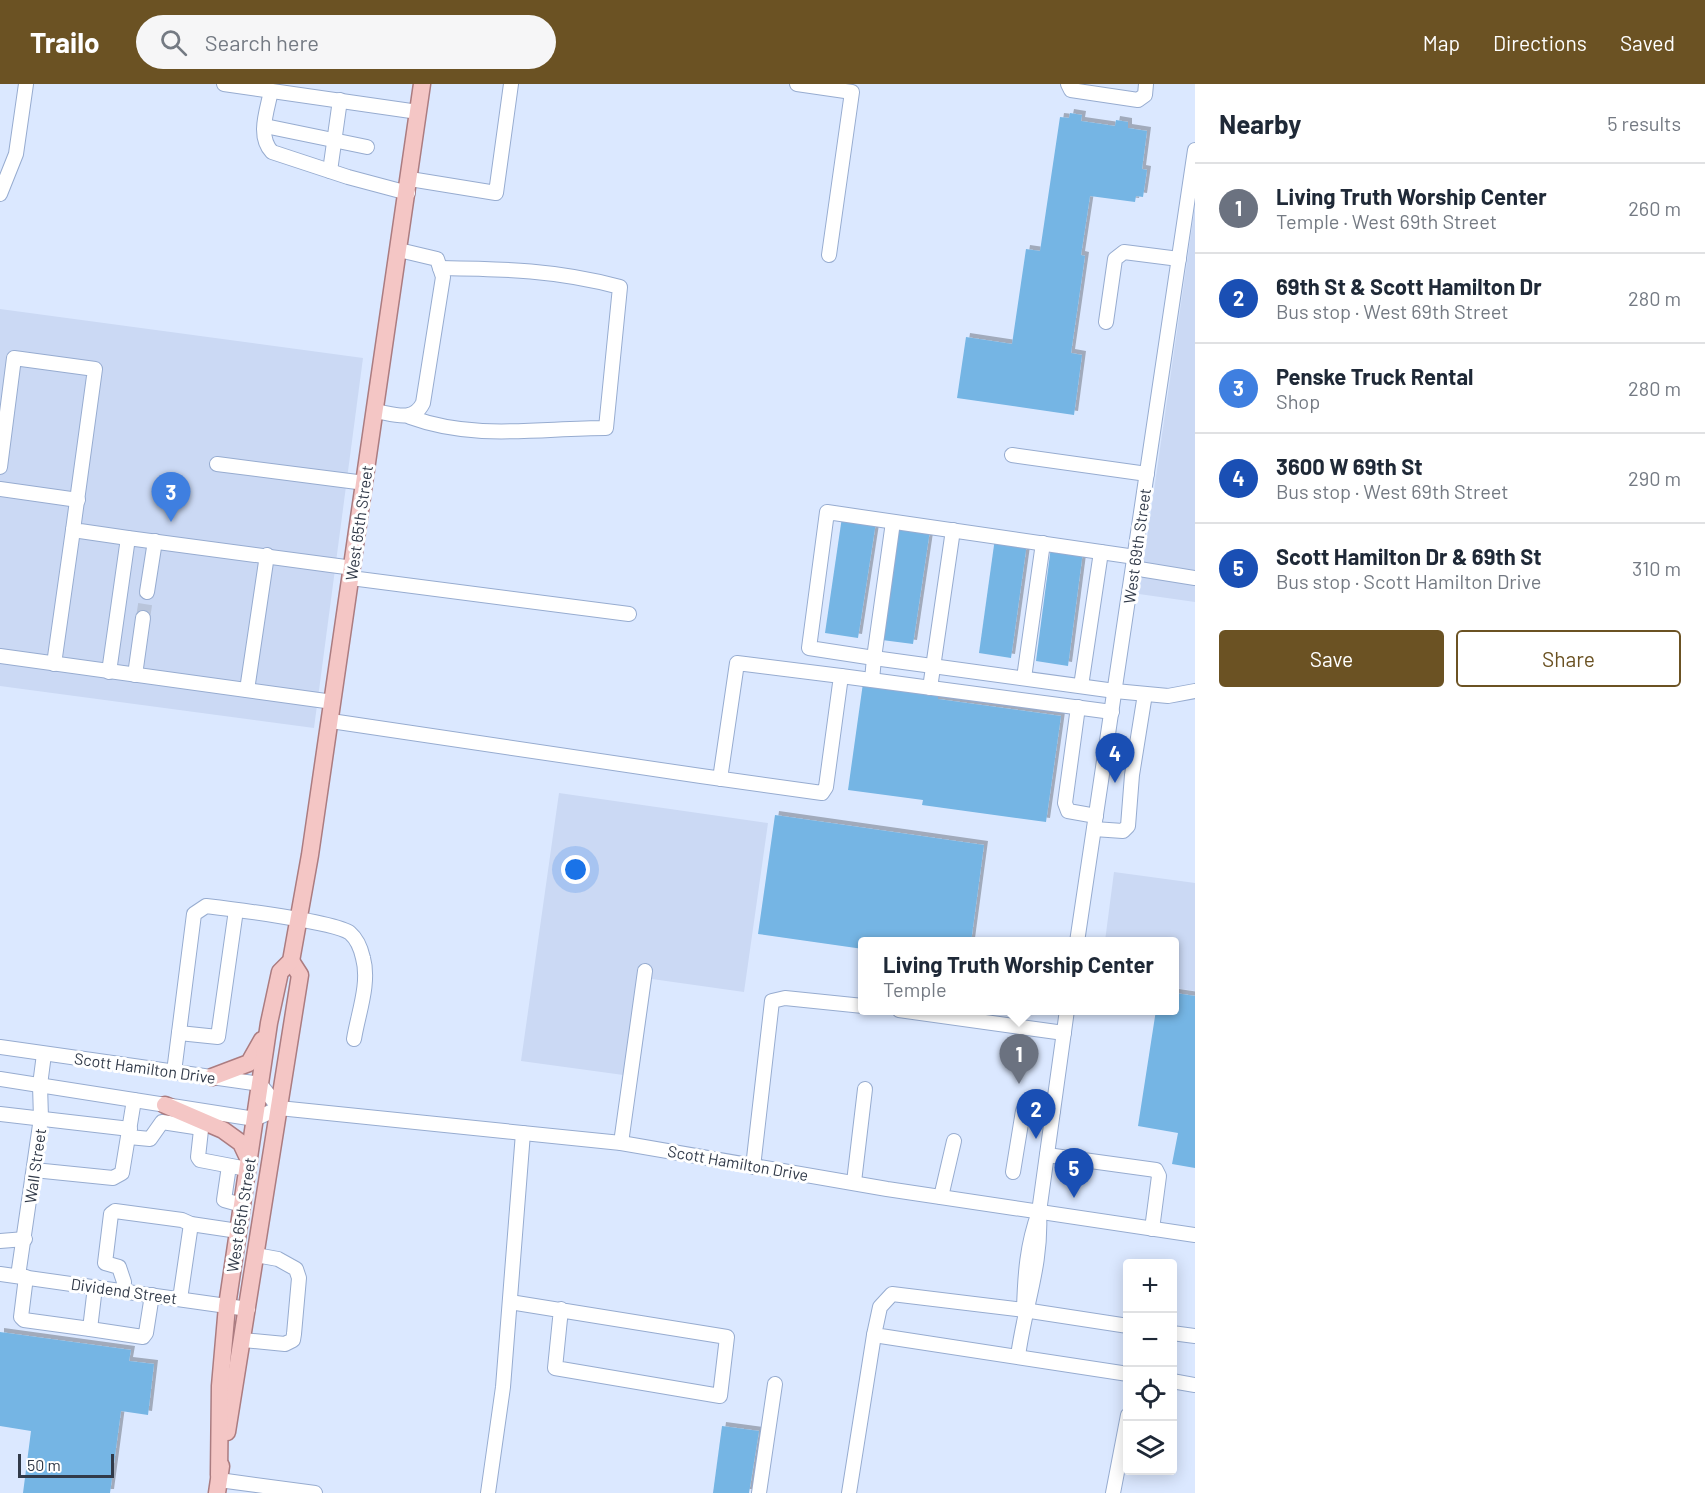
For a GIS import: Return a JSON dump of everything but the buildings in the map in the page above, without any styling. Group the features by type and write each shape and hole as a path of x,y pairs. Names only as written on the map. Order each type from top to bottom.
{"main road":[{"name":"West 65th Street","path":"218,1483 220,1386 227,1306 269,1023 280,972 291,961 331,721 422,84"},
{"name":"West 65th Street","path":"218,1483 243,1340 300,975 291,961"},
{"path":"212,1077 249,1063 269,1023"},
{"path":"165,1105 223,1130 241,1143 248,1165"}],"street":[{"path":"0,194 16,154 26,84"},
{"path":"224,84 271,91 308,90 340,100 418,111"},
{"path":"271,91 265,126 266,145 272,152 330,171 409,186 496,193 511,84"},
{"path":"797,84 852,92 829,255"},
{"path":"1068,84 1071,90 1138,100 1145,95 1146,84"},
{"path":"330,171 340,100"},
{"path":"265,126 367,147"},
{"name":"West 69th Street","path":"1078,937 1195,150"},
{"path":"399,250 437,260 443,277 423,403 419,412 410,417"},
{"path":"1106,322 1114,259 1124,252 1179,259"},
{"path":"375,411 410,417 430,424 507,433 606,428 620,287 579,276 529,269 440,268"},
{"path":"0,467 14,358 94,369 54,664"},
{"path":"1012,455 1147,474"},
{"path":"217,464 365,483"},
{"path":"0,489 78,500"},
{"path":"1195,578 1101,552 827,512 809,648 1115,691 1168,696 1195,691"},
{"path":"872,680 893,522"},
{"path":"73,530 267,555 352,573 629,615"},
{"path":"930,688 952,530"},
{"path":"109,672 128,538"},
{"path":"147,592 154,541"},
{"path":"1024,678 1044,543"},
{"path":"1081,686 1101,552"},
{"path":"247,690 267,555"},
{"path":"135,675 143,618"},
{"path":"0,656 333,702"},
{"path":"720,779 737,663 1112,712"},
{"path":"331,721 822,793 825,791 841,676"},
{"path":"1078,707 1065,804 1068,811 1095,823 1123,831 1128,826 1132,775 1145,694"},
{"path":"174,1072 194,914 206,906 298,920 348,932 359,946 365,978 354,1039"},
{"path":"179,1033 218,1037 236,910"},
{"path":"621,1143 645,971"},
{"path":"753,1167 771,1001 785,998 858,1005"},
{"path":"929,1015 1064,1033"},
{"path":"1018,1356 1024,1310 1037,1271 1041,1240 1040,1212 1066,1015"},
{"name":"Scott Hamilton Drive","path":"0,1047 260,1084"},
{"name":"Wall Street","path":"44,1054 40,1085 41,1118 25,1239 21,1317 24,1320 90,1329"},
{"name":"Scott Hamilton Drive","path":"0,1079 165,1105"},
{"path":"0,1114 41,1118 129,1133 150,1139 162,1122 255,1119 279,1108 260,1084"},
{"path":"854,1182 865,1089"},
{"path":"34,1170 113,1178 122,1173 134,1100"},
{"name":"Scott Hamilton Drive","path":"279,1108 621,1143 753,1167 1195,1235"},
{"path":"1013,1172 1023,1111 1030,1108 1053,1111"},
{"path":"202,1120 198,1157 201,1160 229,1166 248,1165"},
{"path":"488,1493 503,1387 523,1133"},
{"path":"941,1197 954,1141"},
{"path":"1047,1155 1156,1170 1159,1176 1152,1229"},
{"path":"229,1166 224,1200 242,1205"},
{"path":"123,1291 120,1269 105,1263 111,1214 115,1210 238,1231"},
{"path":"180,1299 191,1224"},
{"path":"0,1241 25,1239"},
{"path":"243,1340 285,1344 292,1340 294,1334 299,1278 296,1269 278,1259 256,1255"},
{"name":"Dividend Street","path":"0,1274 248,1309"},
{"path":"95,1287 90,1329 142,1337 146,1333 152,1295"},
{"path":"849,1493 874,1335 880,1307 891,1294 1024,1310 1123,1325"},
{"path":"510,1302 561,1310 727,1337 720,1396 555,1368 561,1310"},
{"path":"1177,1334 1195,1336"},
{"path":"874,1335 1123,1373"},
{"path":"1177,1382 1195,1384"},
{"path":"759,1493 775,1384"},
{"path":"1113,1493 1127,1421"},
{"path":"218,1483 315,1493"}],"shaded area":[{"path":"1195,206 1195,602 1139,594"},
{"path":"0,309 363,358 314,728 0,686"},
{"path":"559,793 768,823 744,992 652,979 638,1077 521,1061"},
{"path":"1114,872 1195,883 1195,991 1179,989 1179,937 1106,937"}],"tunnel":[{"path":"143,618 147,592"}],"place":[{"name":"Penske Truck Rental","path":"171,522"},
{"name":"3600 W 69th St","path":"1115,783"},
{"name":"Living Truth Worship Center","path":"1019,1084"},
{"name":"69th St & Scott Hamilton Dr","path":"1036,1139"},
{"name":"Scott Hamilton Dr & 69th St","path":"1074,1198"}]}
